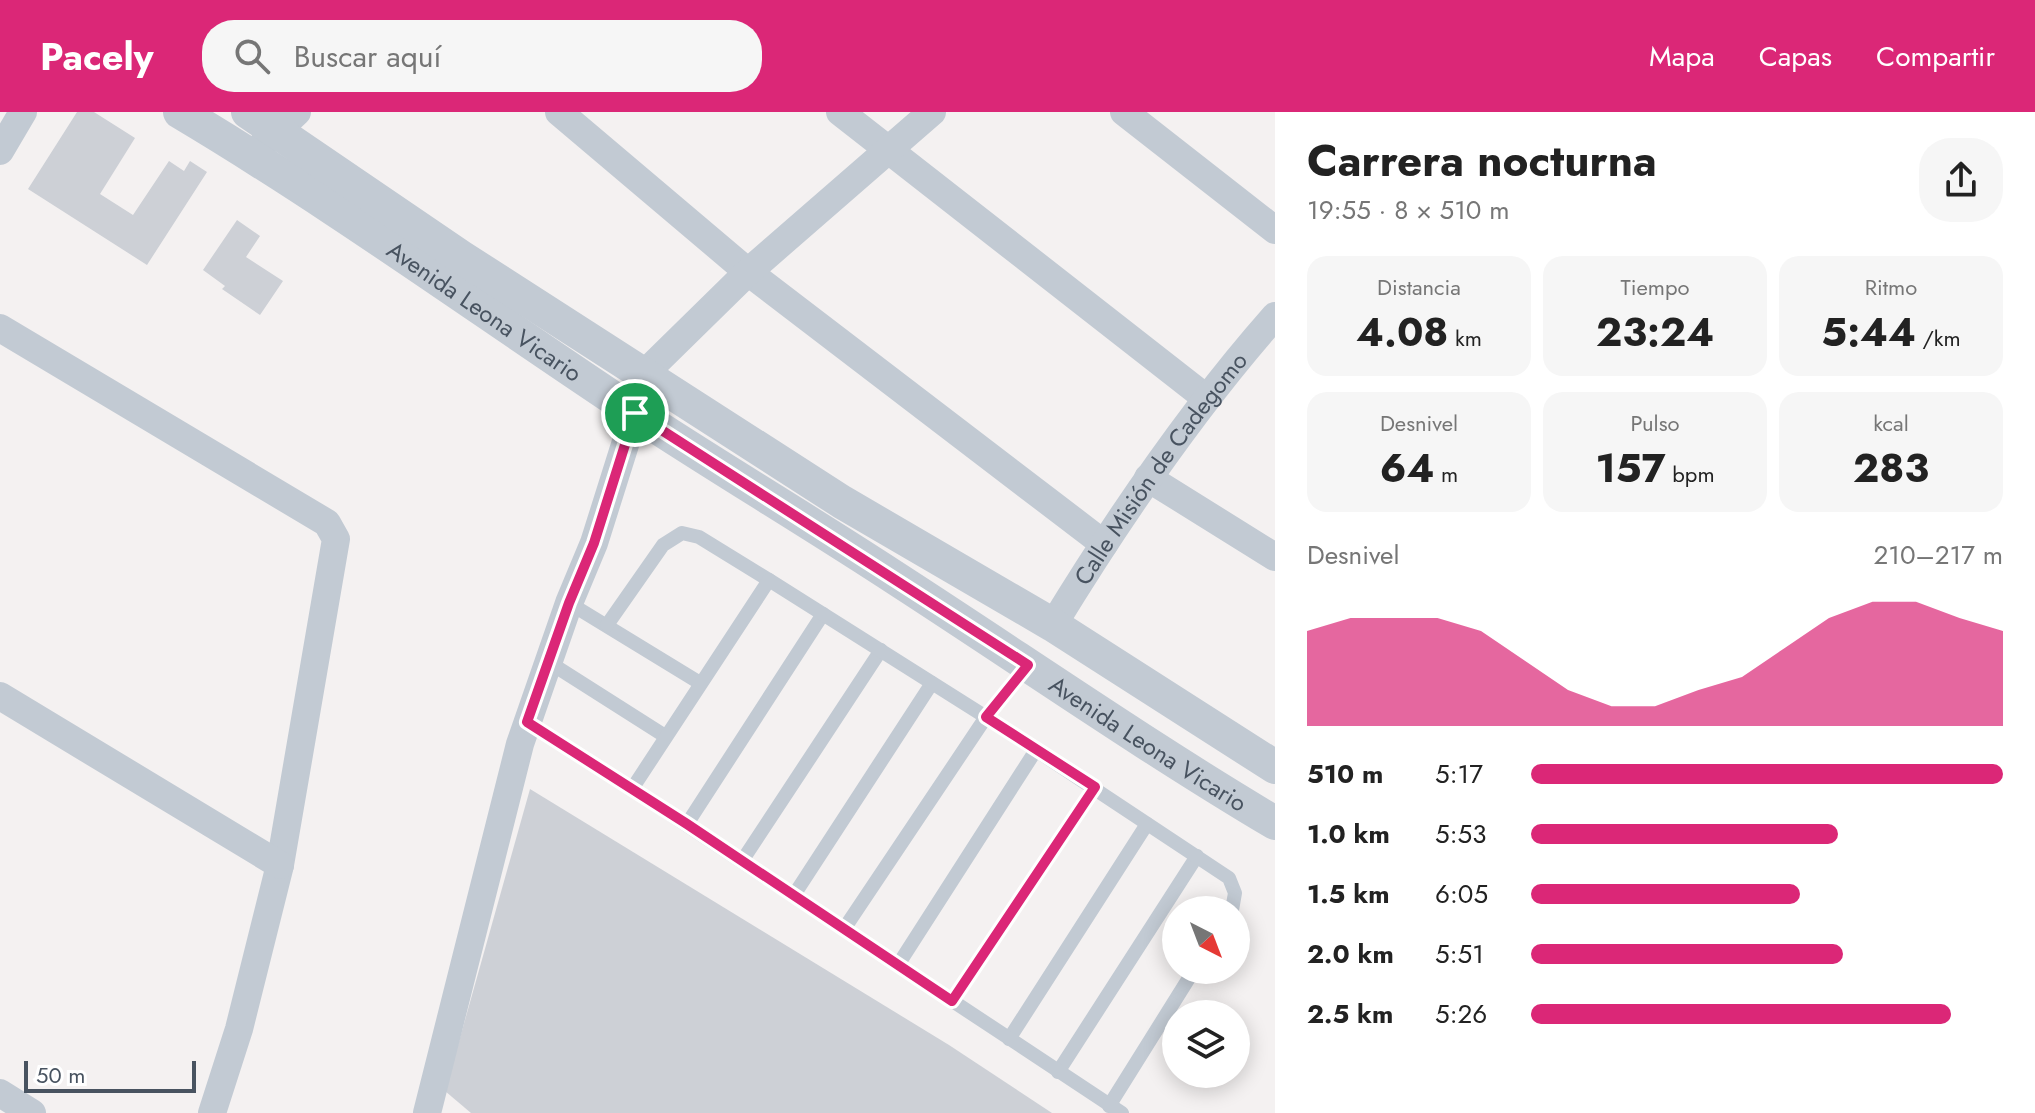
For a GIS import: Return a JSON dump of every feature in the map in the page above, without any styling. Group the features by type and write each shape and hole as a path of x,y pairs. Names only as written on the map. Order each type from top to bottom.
{"street":[{"path":"0,151 23,112"},
{"name":"Avenida Leona Vicario","path":"180,112 451,286 635,413 1275,823"},
{"name":"Avenida Leona Vicario","path":"248,112 287,121 461,257 842,502 1053,625 1275,767"},
{"path":"559,112 748,272 1104,544"},
{"path":"840,112 1206,398"},
{"path":"427,1113 527,722 547,661 594,543 635,413 633,400 636,384 748,272 932,112"},
{"path":"1124,112 1275,230"},
{"path":"251,155 287,121"},
{"path":"0,328 327,523 336,539 280,865 239,1029 212,1113"},
{"name":"Calle Misión de Cadegomo","path":"1053,625 1148,478 1206,398 1269,334"},
{"path":"1148,478 1275,557"},
{"path":"0,696 280,865"},
{"path":"0,1093 32,1113"}],"lane":[{"path":"607,625 663,545 682,533 699,537 1095,787 1229,878 1234,896"},
{"path":"632,789 769,580"},
{"path":"569,603 700,683"},
{"path":"687,824 823,614"},
{"path":"742,861 881,650"},
{"path":"547,661 665,736"},
{"path":"844,929 986,717 1028,665"},
{"path":"794,895 932,683"},
{"path":"527,722 687,824 1115,1110 1186,984"},
{"path":"898,965 1036,750"},
{"path":"952,1001 1095,787"},
{"path":"1009,1039 1147,824"},
{"path":"1058,1072 1197,856"}],"building":[{"path":"77,112 94,112 135,138 100,194 133,215 169,161 184,171 190,161 207,172 147,265 28,189"},
{"path":"237,220 260,236 246,257 283,281 260,315 222,289 225,286 203,270"},
{"path":"530,789 949,1045 1052,1113 471,1113 445,1091"}],"route":[{"path":"635,413 1028,665 986,717 1095,787 952,1001 687,824 527,722 547,661 594,543 635,413"}]}
